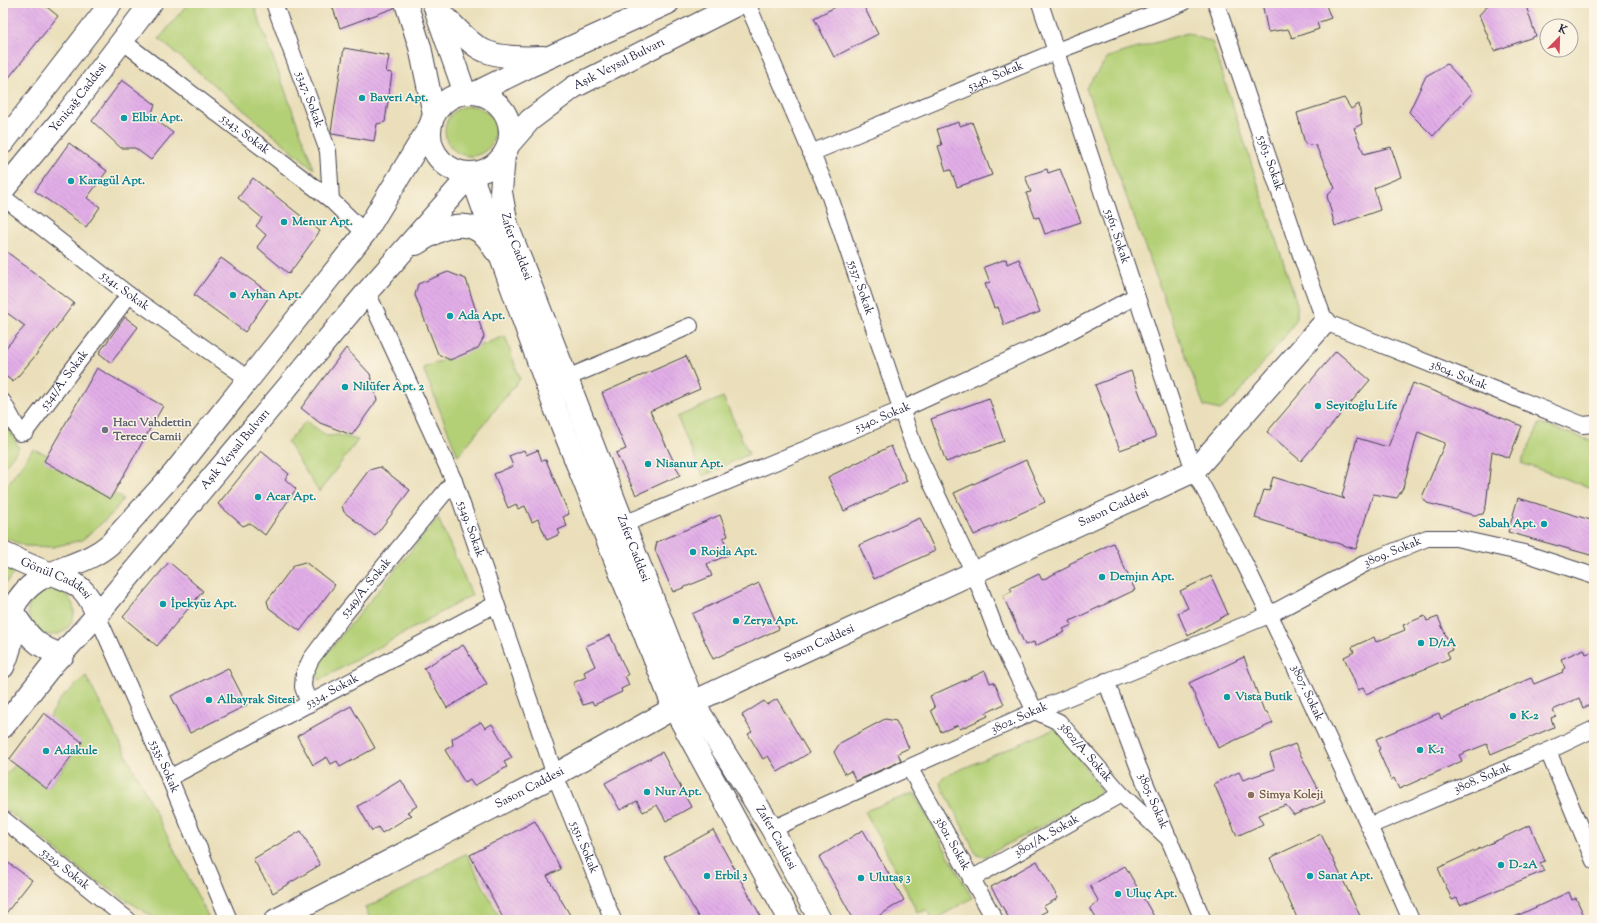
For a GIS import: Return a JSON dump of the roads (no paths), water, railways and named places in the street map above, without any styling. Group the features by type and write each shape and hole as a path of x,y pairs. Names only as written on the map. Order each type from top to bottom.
{"main road":[{"path":"3,143 111,3"},
{"name":"Yeniçağ Caddesi","path":"3,190 68,112 121,40 151,3"},
{"path":"406,3 420,47 432,120 430,138 432,150 448,168 471,174 484,171 494,165 507,149 510,129 507,116 499,105 488,97 470,93"},
{"path":"7,603 42,577 99,554 110,544 174,473 250,380 365,233 441,104 452,96 470,93 668,3"},
{"name":"Aşık Veysal Bulvarı","path":"507,149 530,120 574,87 740,3"},
{"path":"434,4 470,93"},
{"path":"434,4 464,36 480,48 504,56 522,58 548,57"},
{"name":"Zafer Caddesi","path":"507,149 501,192 507,225 624,524 683,705 772,829 820,920"},
{"path":"471,174 555,408 683,705 790,920"},
{"name":"Aşık Veysal Bulvarı","path":"3,727 52,665 63,655 97,615 367,292 471,174"},
{"path":"399,256 428,236 450,226 459,225 473,228 484,235 503,262"},
{"name":"Sason Caddesi","path":"276,920 555,774 683,705 1194,471 1325,322"},
{"name":"Gönül Caddesi","path":"3,553 68,579 82,589 91,600 97,615"},
{"path":"7,603 33,640 48,651 63,655"},
{"path":"3,667 10,646 7,603"}],"street":[{"name":"5347. Sokak","path":"274,3 328,151 331,200"},
{"name":"5537. Sokak","path":"747,3 829,194 913,444 974,573"},
{"name":"5361. Sokak","path":"1040,3 1194,471"},
{"name":"5348. Sokak","path":"811,153 1057,51 1182,3"},
{"name":"5363. Sokak","path":"1216,3 1325,322"},
{"name":"5343. Sokak","path":"121,40 331,200 365,233"},
{"name":"5341. Sokak","path":"3,197 129,295 250,380"},
{"name":"5349. Sokak","path":"367,292 454,481 555,774"},
{"name":"5341/A. Sokak","path":"3,402 17,429 20,433 25,432 129,295"},
{"name":"5340. Sokak","path":"624,524 902,410 1059,337 1136,296"},
{"name":"3804. Sokak","path":"1325,322 1584,425 1594,424"},
{"path":"567,378 690,326"},
{"name":"3807. Sokak","path":"1194,471 1270,615 1369,826 1410,920"},
{"name":"5349/A. Sokak","path":"309,704 303,687 304,674 311,659 344,616 454,481"},
{"name":"3809. Sokak","path":"1270,615 1366,563 1427,538 1456,538 1524,553 1594,576"},
{"path":"974,573 1000,641 1035,712"},
{"name":"5334. Sokak","path":"169,778 496,604"},
{"name":"5335. Sokak","path":"97,615 169,778 229,920"},
{"name":"3802. Sokak","path":"772,829 1106,681 1270,615"},
{"name":"3805. Sokak","path":"1106,681 1138,766 1203,920"},
{"name":"3802/A. Sokak","path":"1035,712 1059,722 1121,794 1170,840"},
{"name":"3808. Sokak","path":"1369,826 1548,751 1594,728"},
{"path":"1548,751 1594,861"},
{"name":"3801. Sokak","path":"910,769 995,920"},
{"name":"5351. Sokak","path":"555,774 613,920"},
{"name":"3801/A. Sokak","path":"971,879 1121,794"},
{"name":"5329. Sokak","path":"3,819 128,920"}],"place":[{"name":"Baveri Apt.","path":"362,98"},
{"name":"Elbir Apt.","path":"124,118"},
{"name":"Karagül Apt.","path":"71,181"},
{"name":"Menur Apt.","path":"284,222"},
{"name":"Ayhan Apt.","path":"233,295"},
{"name":"Ada Apt.","path":"450,316"},
{"name":"Nilüfer Apt. 2","path":"345,387"},
{"name":"Seyitoğlu Life","path":"1318,406"},
{"name":"Hacı Vahdettin Terece Camii","path":"105,430"},
{"name":"Nisanur Apt.","path":"648,464"},
{"name":"Acar Apt.","path":"258,497"},
{"name":"Sabah Apt.","path":"1544,524"},
{"name":"Rojda Apt.","path":"693,552"},
{"name":"Demjın Apt.","path":"1102,577"},
{"name":"İpekyüz Apt.","path":"163,604"},
{"name":"Zerya Apt.","path":"736,621"},
{"name":"D/1A","path":"1421,643"},
{"name":"Vista Butik","path":"1227,697"},
{"name":"Albayrak Sitesi","path":"209,700"},
{"name":"K-2","path":"1513,716"},
{"name":"K-1","path":"1420,750"},
{"name":"Adakule","path":"46,751"},
{"name":"Nur Apt.","path":"647,792"},
{"name":"Simya Koleji","path":"1251,795"},
{"name":"D-2A","path":"1501,865"},
{"name":"Erbil 3","path":"707,876"},
{"name":"Sanat Apt.","path":"1310,876"},
{"name":"Ulutaş 3","path":"861,878"},
{"name":"Uluç Apt.","path":"1118,894"}]}
